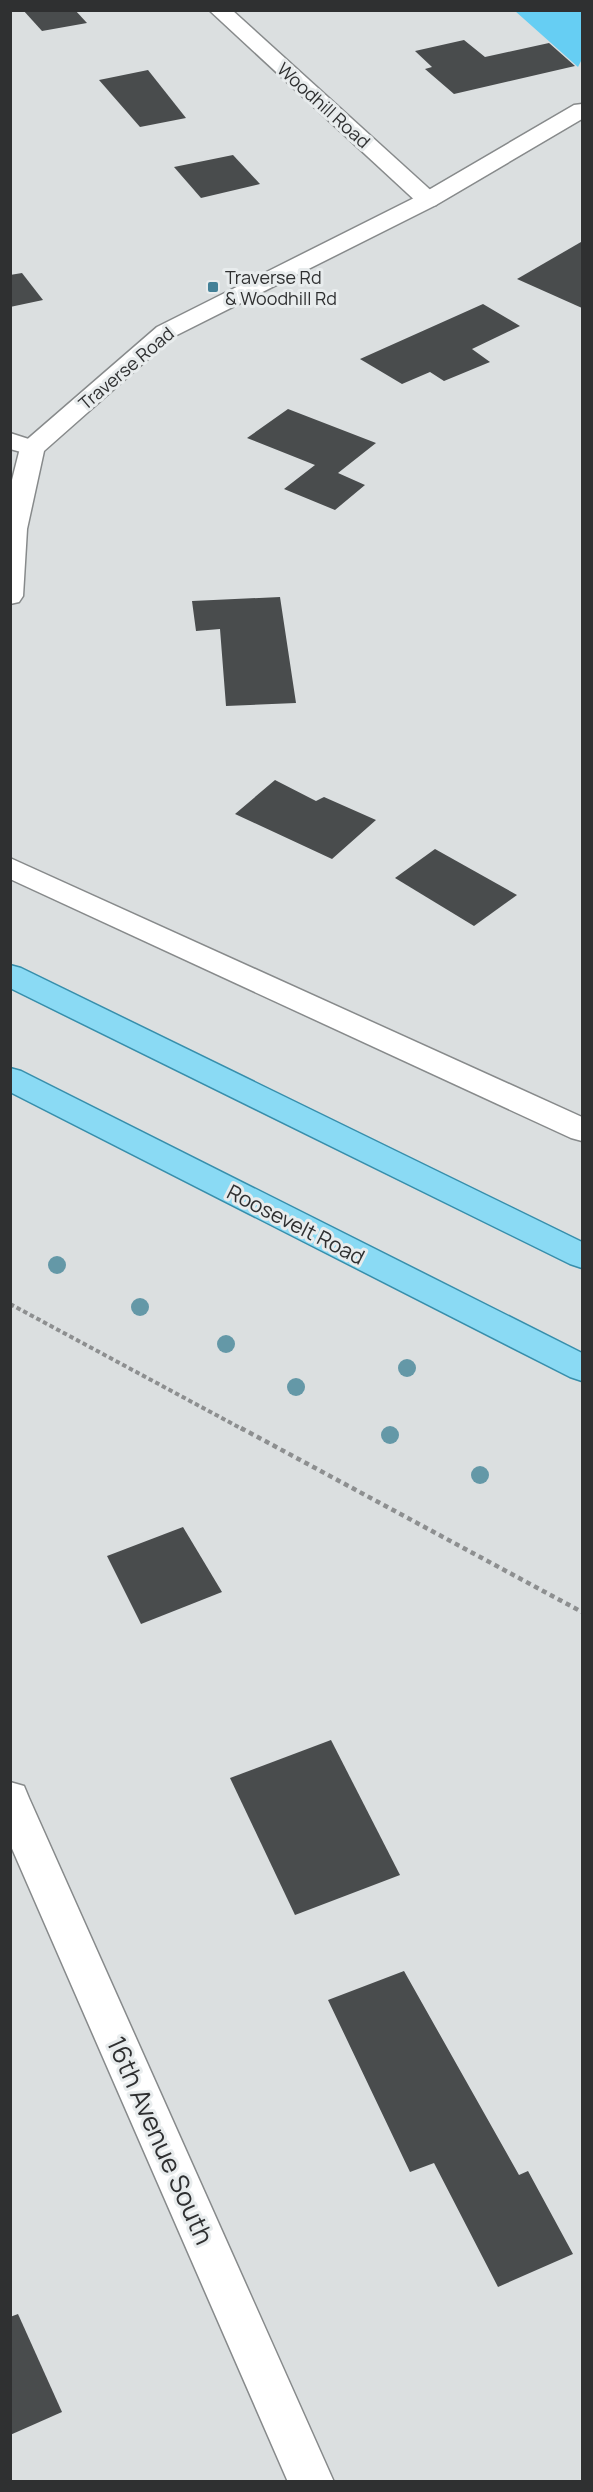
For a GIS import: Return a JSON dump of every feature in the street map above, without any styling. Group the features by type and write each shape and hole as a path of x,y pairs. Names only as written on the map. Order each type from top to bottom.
{"main road":[{"path":"10,975 582,1256"},
{"name":"Roosevelt Road","path":"10,1079 582,1368"}],"street":[{"name":"Woodhill Road","path":"219,10 428,200"},
{"name":"Traverse Road","path":"10,596 21,444 165,332 428,200 582,110"},
{"path":"10,867 582,1130"},
{"name":"16th Avenue South","path":"10,1798 305,2480"}],"path":[{"path":"10,1304 582,1612"}],"shaded area":[{"path":"515,11 582,11 582,59 578,67"}],"building":[{"path":"23,10 75,10 87,23 42,31"},
{"path":"464,40 485,57 549,43 575,66 454,94 425,69 432,67 415,51"},
{"path":"148,70 186,118 140,127 99,80"},
{"path":"233,155 260,184 201,198 174,167"},
{"path":"581,242 582,308 517,279"},
{"path":"22,273 43,300 10,307 10,275"},
{"path":"483,304 520,326 472,349 490,362 444,381 430,372 402,384 360,359"},
{"path":"288,409 376,443 338,473 365,485 335,510 284,489 315,465 247,438"},
{"path":"280,597 296,703 226,706 220,629 196,631 192,601"},
{"path":"275,780 316,801 324,797 376,820 332,859 235,814"},
{"path":"435,849 517,895 474,926 395,878"},
{"path":"183,1527 222,1592 141,1624 107,1556"},
{"path":"331,1740 400,1875 295,1915 230,1778"},
{"path":"404,1971 519,2175 528,2171 573,2254 498,2287 434,2163 410,2172 328,2000"},
{"path":"18,2314 62,2412 10,2435 10,2317"}],"place":[{"name":"Traverse Rd & Woodhill Rd","path":"213,287"}]}
